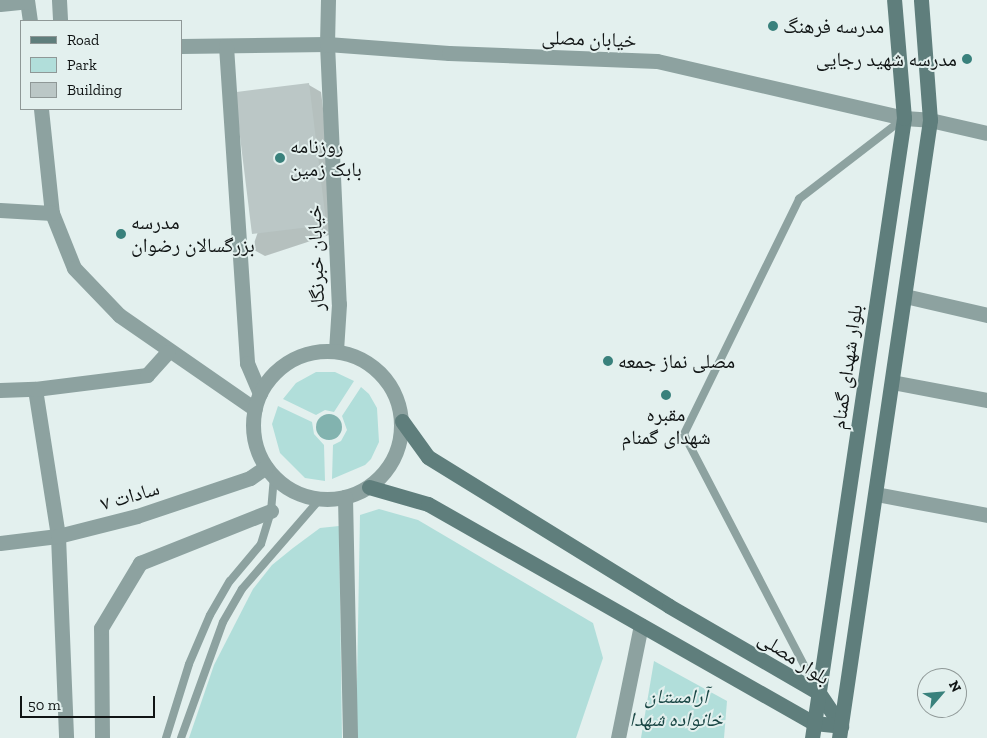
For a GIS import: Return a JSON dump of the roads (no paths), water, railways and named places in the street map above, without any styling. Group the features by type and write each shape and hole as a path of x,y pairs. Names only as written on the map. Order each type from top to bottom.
{"street":[{"path":"59,0 60,20"},
{"name":"خیابان خبرنگار","path":"328,0 327,44 339,304 336,351"},
{"name":"بلوار شهدای گمنام","path":"813,730 904,118 894,0"},
{"path":"369,487 428,504 641,625 813,730 840,732 930,120 922,0"},
{"path":"0,4 27,1 30,20"},
{"name":"خیابان مصلی","path":"182,46 327,44 449,54 657,61 904,118 930,120 987,133"},
{"path":"226,46 247,363 260,393"},
{"path":"41,110 52,214 74,268 119,315 168,352 255,409"},
{"path":"0,210 52,214"},
{"path":"905,296 987,314"},
{"path":"336,351 361,358 382,374 396,396 402,421 399,446 391,462 369,487 345,498 320,499 288,488 270,472 254,439 255,409 260,393 276,371 299,356 336,351"},
{"path":"0,390 35,389 147,374 168,352"},
{"path":"892,382 987,400"},
{"path":"35,389 58,536 66,738"},
{"name":"بلوار مصلی","path":"402,421 428,457 669,606 819,693 840,732"},
{"name":"سادات ۷","path":"0,543 58,536 136,516 270,472"},
{"path":"876,494 987,515"},
{"path":"345,498 350,738"},
{"path":"102,738 102,628 140,563 272,511"},
{"path":"618,738 641,625"}],"lane":[{"path":"819,693 684,434 799,199 904,118"},
{"path":"166,738 189,664 210,615 230,581 261,544 272,511 270,472"},
{"path":"181,738 223,622 242,589 320,499"}],"place":[{"name":"مدرسه فرهنگ","path":"773,26"},
{"name":"مدرسه شهید رجایی","path":"967,59"},
{"name":"روزنامه بابک زمین","path":"280,158"},
{"name":"مدرسه بزرگسالان رضوان","path":"121,234"},
{"name":"مصلی نماز جمعه","path":"608,361"},
{"name":"مقبره شهدای گمنام","path":"666,395"}],"park label":[{"name":"آرامستان خانواده شهدا","path":"676,708"}]}
